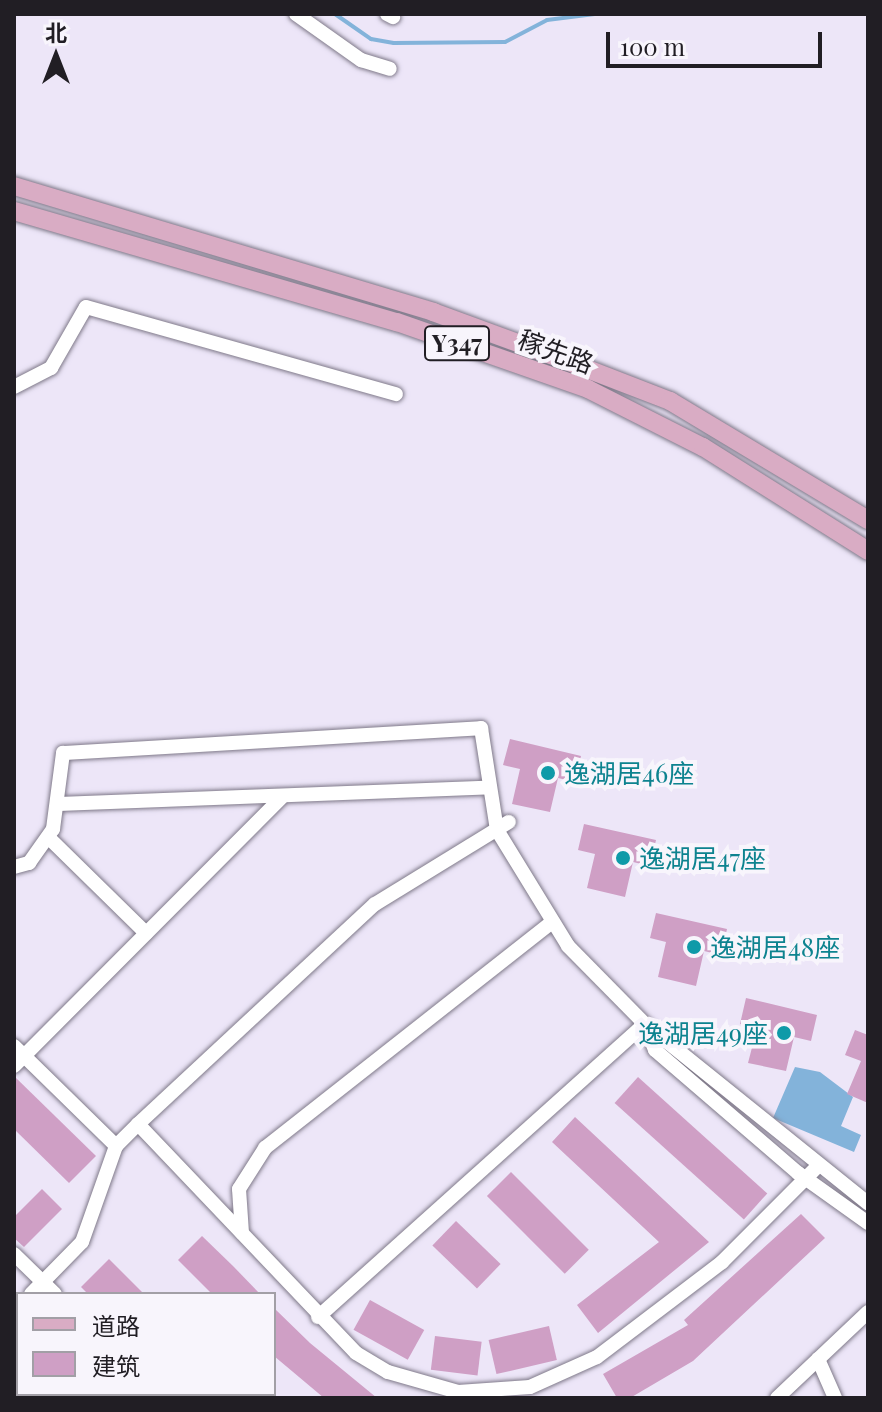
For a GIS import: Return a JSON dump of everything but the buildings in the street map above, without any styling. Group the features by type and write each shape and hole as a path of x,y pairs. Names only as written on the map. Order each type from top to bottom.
{"main road":[{"name":"稼先路","path":"14,186 433,312 670,401 868,520"},
{"name":"稼先路","path":"14,211 397,322 588,389 703,447 868,551"}],"street":[{"path":"296,14 361,60 390,69"},
{"path":"14,387 51,368 86,307 396,394"},
{"path":"14,867 29,863 49,838 59,804 63,753 481,728 485,788 551,923 645,1024 817,1167 868,1203"},
{"path":"59,804 485,788"},
{"path":"116,1146 17,1056 283,796"},
{"path":"33,1292 82,1242 116,1146 138,1124 375,904 503,826"},
{"path":"49,838 146,933"},
{"path":"244,1237 239,1189 265,1148 551,923"},
{"path":"645,1024 655,1050 805,1179 868,1223"},
{"path":"318,1317 645,1024"},
{"path":"138,1124 318,1317 356,1353 422,1385 494,1393 530,1387 597,1357 661,1312 817,1167"},
{"path":"14,1254 53,1292"},
{"path":"777,1398 868,1312"},
{"path":"818,1359 835,1398"}],"water":[{"path":"795,1067 820,1072 853,1097 841,1126 861,1135 854,1152 773,1118"}],"waterway":[{"path":"335,14 371,39 394,43 505,42 547,20 595,14"}],"place":[{"name":"逸湖居46座","path":"548,773"},
{"name":"逸湖居47座","path":"623,858"},
{"name":"逸湖居48座","path":"694,947"},
{"name":"逸湖居49座","path":"784,1033"}]}
